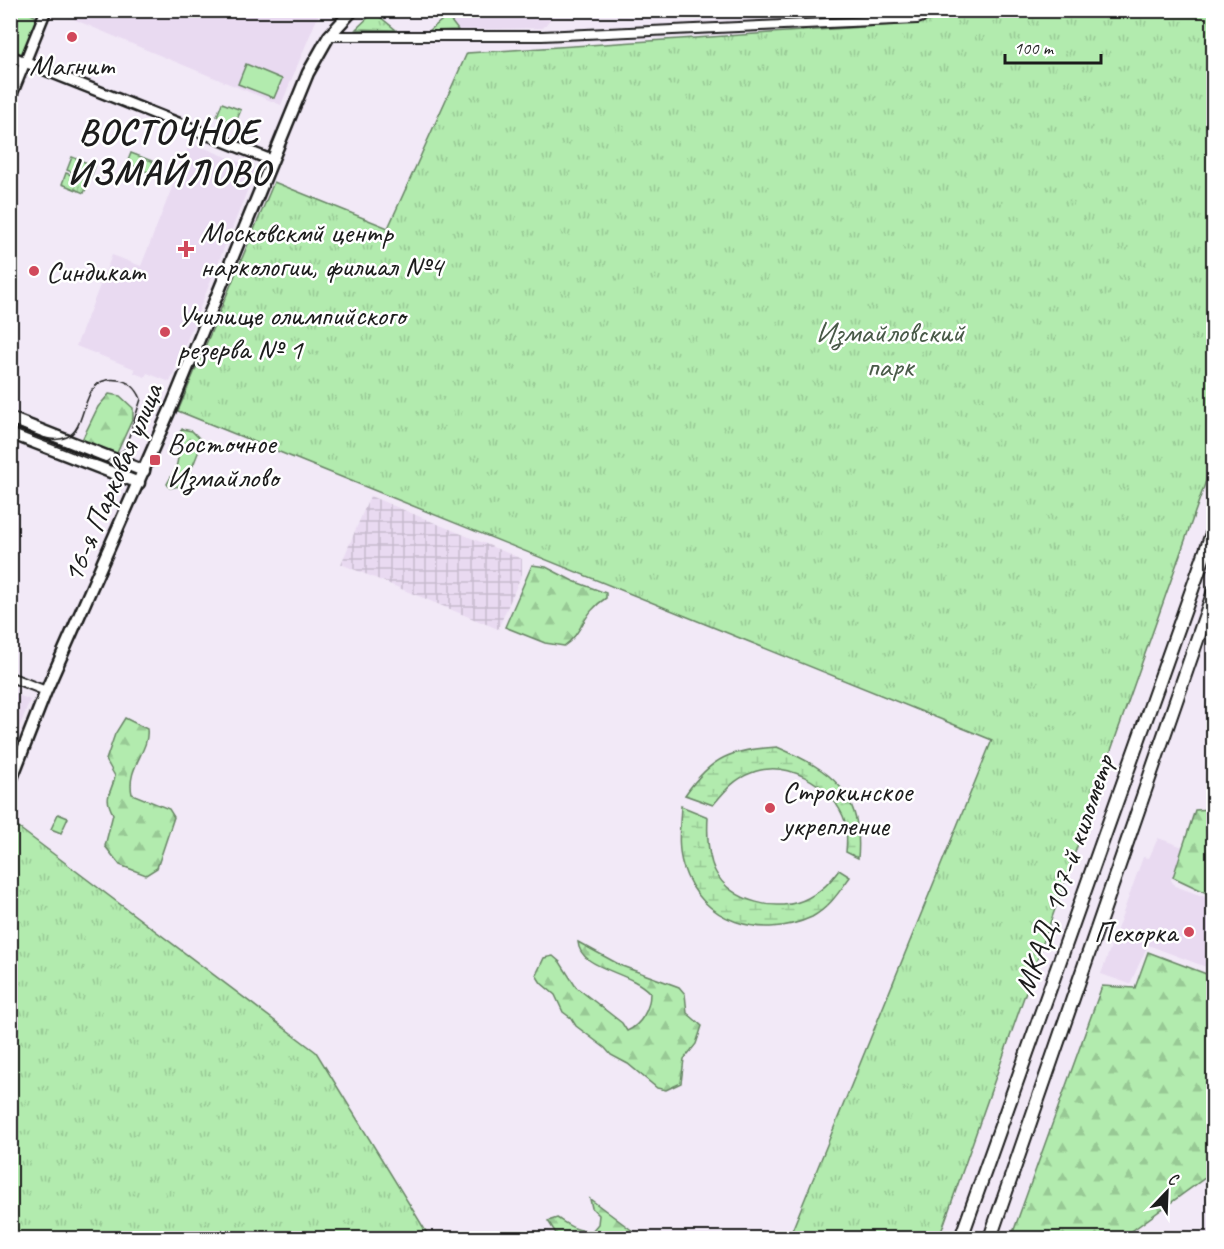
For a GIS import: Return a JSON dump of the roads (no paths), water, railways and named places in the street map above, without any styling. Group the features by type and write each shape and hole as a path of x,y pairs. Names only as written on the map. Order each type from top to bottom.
{"highway":[{"name":"МКАД, 107-й километр","path":"961,1239 1214,528"},
{"name":"МКАД, 107-й километр","path":"990,1239 1214,591"}],"main road":[{"name":"16-я Парковая улица","path":"10,783 46,692 139,483 308,73 329,36 353,10"},
{"path":"10,418 144,471"},
{"path":"10,433 139,483"}],"street":[{"path":"329,36 542,36 917,18 942,10"},
{"path":"10,99 44,11"},
{"path":"10,56 271,160"},
{"path":"10,677 46,692"}],"tram line":[{"path":"10,424 46,438 67,437 79,423 90,393 96,385 105,380 126,382 135,389 141,399 125,449 106,462 89,459 10,428"}],"place":[{"name":"Магнит","path":"72,37"},
{"name":"Московскмй центр наркологии, филиал №4","path":"186,249"},
{"name":"Синдикат","path":"34,271"},
{"name":"Училище олимпийского резерва № 1","path":"165,332"},
{"name":"Восточное Измайлово","path":"155,460"},
{"name":"Строкинское укрепление","path":"770,808"},
{"name":"Пехорка","path":"1189,932"}],"district":[{"name":"ВОСТОЧНОЕ ИЗМАЙЛОВО","path":"169,152"}],"park label":[{"name":"Измайловский парк","path":"890,350"}]}
